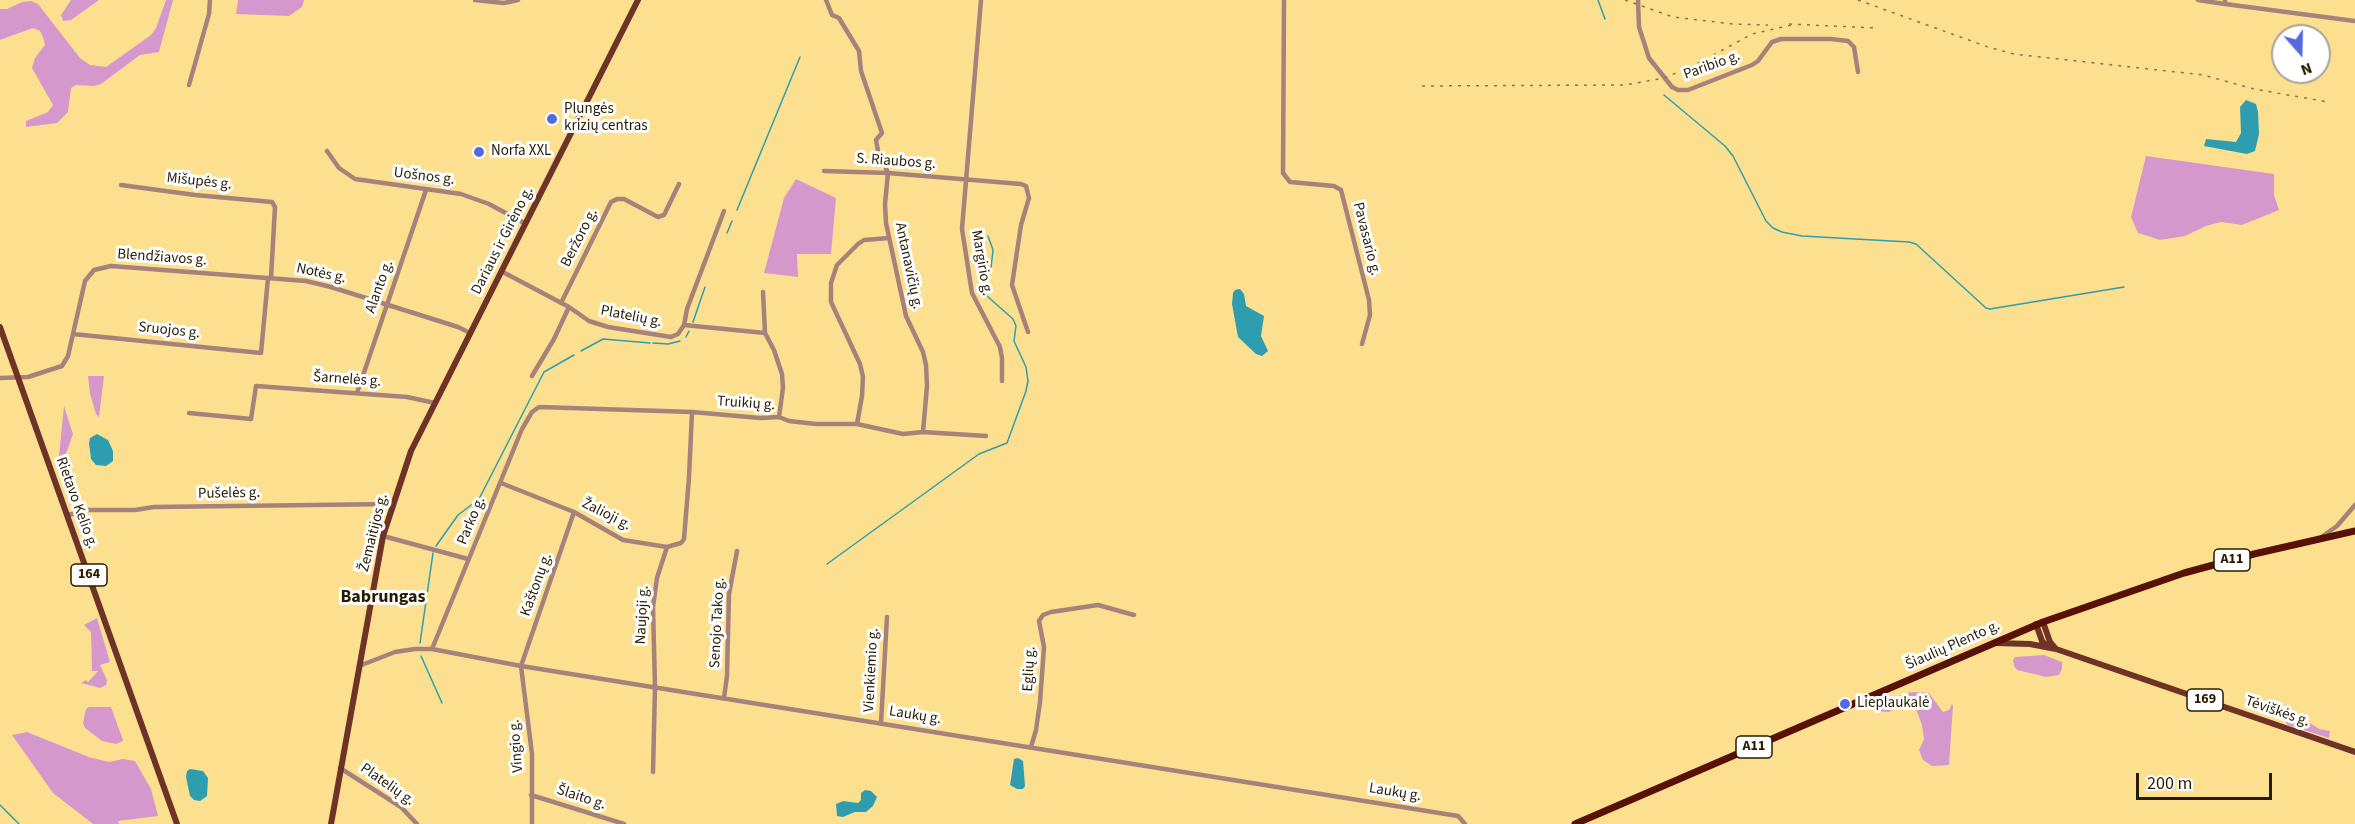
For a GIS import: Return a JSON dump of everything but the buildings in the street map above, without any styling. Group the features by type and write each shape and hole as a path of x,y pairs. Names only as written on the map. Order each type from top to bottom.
{"highway":[{"name":"Šiaulių Plento g.","path":"1575,824 2040,623 2184,573 2355,531"}],"main road":[{"name":"Dariaus ir Girėno g.","path":"454,364 638,0"},
{"name":"Rietavo Kelio g.","path":"0,327 177,824"},
{"name":"Žemaitijos g.","path":"331,824 359,666 392,504 411,451 454,364"},
{"path":"2040,623 2042,640 2047,647"},
{"path":"2040,623 2055,649"},
{"name":"Tėviškės g.","path":"1994,643 2021,643 2055,649 2355,752"}],"street":[{"path":"189,85 209,14 210,0"},
{"path":"476,0 498,3 518,0"},
{"path":"826,0 832,15 839,18 858,51 861,71 882,133 876,140 878,151 888,173"},
{"name":"Margirio g.","path":"981,0 962,229 969,278 977,305 1000,347 1002,381"},
{"name":"Pavasario g.","path":"1284,0 1283,173 1290,182 1339,187 1343,194 1369,300 1369,321 1362,344"},
{"name":"Paribio g.","path":"1638,0 1639,27 1649,58 1672,87 1678,90 1688,90 1752,65 1758,61 1772,42 1781,39 1848,41 1854,47 1858,72"},
{"path":"2198,0 2355,21"},
{"name":"Uošnos g.","path":"327,150 339,168 355,179 461,194 489,204 525,224"},
{"name":"S. Riaubos g.","path":"824,171 888,173 1021,184 1029,191 1029,198 1013,268 1012,285 1028,332"},
{"name":"Antanavičių g.","path":"888,173 885,204 889,238 906,316 923,352 926,365 927,386 922,432"},
{"name":"Beržoro g.","path":"561,303 611,202 617,199 624,200 658,217 664,215 679,184"},
{"name":"Mišupės g.","path":"121,185 195,195 269,200 274,203 270,278"},
{"name":"Alanto g.","path":"357,393 426,190"},
{"path":"684,325 687,309 724,211"},
{"path":"857,424 862,396 861,370 831,302 831,283 837,265 858,244 864,240 889,238"},
{"name":"Blendžiavos g.","path":"18,378 62,366 68,356 82,288 94,270 120,266 270,278"},
{"name":"Platelių g.","path":"501,271 569,307 589,321 608,327 671,337 678,334 684,325 765,333"},
{"name":"Notės g.","path":"270,278 306,281 386,304 470,333"},
{"name":"Sruojos g.","path":"73,334 261,353 270,278"},
{"path":"763,292 765,333 774,350 782,374 783,388 779,417"},
{"path":"532,376 554,339 569,307"},
{"path":"0,378 18,378"},
{"name":"Šarnelės g.","path":"189,413 251,419 256,386 415,398 435,403"},
{"name":"Truikių g.","path":"539,407 779,417 789,421 816,424 857,424 903,434 922,432 986,436"},
{"name":"Parko g.","path":"432,649 501,483 502,473 522,429 532,412 539,407"},
{"path":"668,547 681,543 684,538 692,412"},
{"name":"Žalioji g.","path":"501,483 574,512 623,540 668,547"},
{"name":"Pušelės g.","path":"68,515 88,510 135,510 154,507 392,504"},
{"path":"2316,540 2337,526 2355,505"},
{"name":"Kaštonų g.","path":"521,666 574,512"},
{"path":"384,536 468,559"},
{"name":"Naujoji g.","path":"652,772 655,687 652,607 657,578 668,547"},
{"name":"Senojo Tako g.","path":"724,698 727,676 729,594 737,551"},
{"name":"Eglių g.","path":"1031,747 1040,702 1044,646 1039,621 1043,615 1098,605 1134,615"},
{"name":"Vienkiemio g.","path":"881,723 887,617"},
{"name":"Laukų g.","path":"359,666 395,652 432,649 521,666 1458,816 1465,824"},
{"name":"Vingio g.","path":"521,666 532,754 532,824"},
{"name":"Platelių g.","path":"340,768 400,807 417,824"},
{"name":"Šlaito g.","path":"531,795 624,824"}],"shaded area":[{"path":"71,0 99,0 71,20 63,21 61,15"},
{"path":"166,0 173,0 159,52 140,55 101,84 76,85 71,88 68,112 57,123 26,127 26,121 48,112 53,105 32,68 35,58 45,45 40,31 33,28 0,40 0,9 7,9 22,2 31,1 38,4 80,58 90,65 106,67 151,35 156,28"},
{"path":"238,0 304,0 302,7 289,16 236,14"},
{"path":"2146,156 2274,174 2274,195 2279,210 2242,225 2221,222 2185,236 2160,240 2138,233 2131,217"},
{"path":"796,179 836,198 831,254 797,254 798,277 764,273 784,198"},
{"path":"88,376 104,376 99,417 90,394"},
{"path":"64,406 73,434 62,465 59,456"},
{"path":"97,618 110,662 100,665 107,680 106,685 100,688 81,683 86,680 88,682 98,671 92,671 91,632 84,625"},
{"path":"2044,655 2062,662 2059,675 2046,677 2017,670 2014,666 2015,657"},
{"path":"1912,692 1929,693 1943,712 1949,710 1952,704 1949,765 1932,766 1923,760 1919,750 1924,739 1922,725 1913,701 1909,700 1889,712 1875,711 1875,706 1882,701"},
{"path":"111,707 123,740 121,742 116,744 102,741 85,728 83,723 86,709"},
{"path":"2286,713 2298,715 2319,729 2330,731 2329,738 2288,725 2281,715"},
{"path":"27,732 89,757 109,762 123,759 135,761 151,789 158,816 118,821 119,824 93,824 53,793 12,735"}],"water":[{"path":"2246,100 2256,104 2258,112 2259,134 2255,151 2247,154 2204,146 2206,139 2236,142 2241,133 2240,107"},
{"path":"1240,289 1244,294 1246,306 1264,316 1261,336 1268,351 1262,356 1256,354 1238,337 1232,304 1233,293"},
{"path":"97,434 108,440 113,451 113,461 106,466 96,465 91,459 90,438"},
{"path":"1018,758 1023,761 1025,786 1023,789 1010,785 1014,759"},
{"path":"190,769 203,771 208,778 207,796 200,801 190,796 186,777"},
{"path":"865,790 871,791 877,797 873,806 866,812 855,812 843,817 837,816 836,804 843,801 858,803 861,800 861,793"}],"waterway":[{"path":"1598,0 1605,19"},
{"path":"737,210 800,57"},
{"path":"1664,95 1725,146 1733,156 1766,221 1773,228 1782,232 1802,236 1916,244 1986,308 1990,309 2124,287"},
{"path":"727,233 732,221"},
{"path":"988,236 993,250 991,268"},
{"path":"827,564 979,454 1007,443 1028,381 1026,367 1014,341 1016,326 1013,319 987,296 987,284"},
{"path":"693,322 705,287"},
{"path":"686,337 689,331"},
{"path":"581,351 603,339 650,343"},
{"path":"653,343 668,344 680,341"},
{"path":"436,546 458,515 479,499 544,372 574,355"},
{"path":"420,643 433,553"},
{"path":"421,656 442,703"},
{"path":"0,805 19,824"}],"railway":[{"path":"1625,0 1673,17 1733,24 1768,25"},
{"path":"1858,0 1988,47 2014,54 2203,75 2254,89 2328,102"},
{"path":"1789,24 1876,28"},
{"path":"1422,86 1625,85 1664,78 1695,65 1752,34 1796,24"}],"place":[{"name":"Plungės krizių centras","path":"552,119"},
{"name":"Norfa XXL","path":"479,152"},
{"name":"Lieplaukalė","path":"1845,704"}],"district":[{"name":"Babrungas","path":"383,598"}]}
